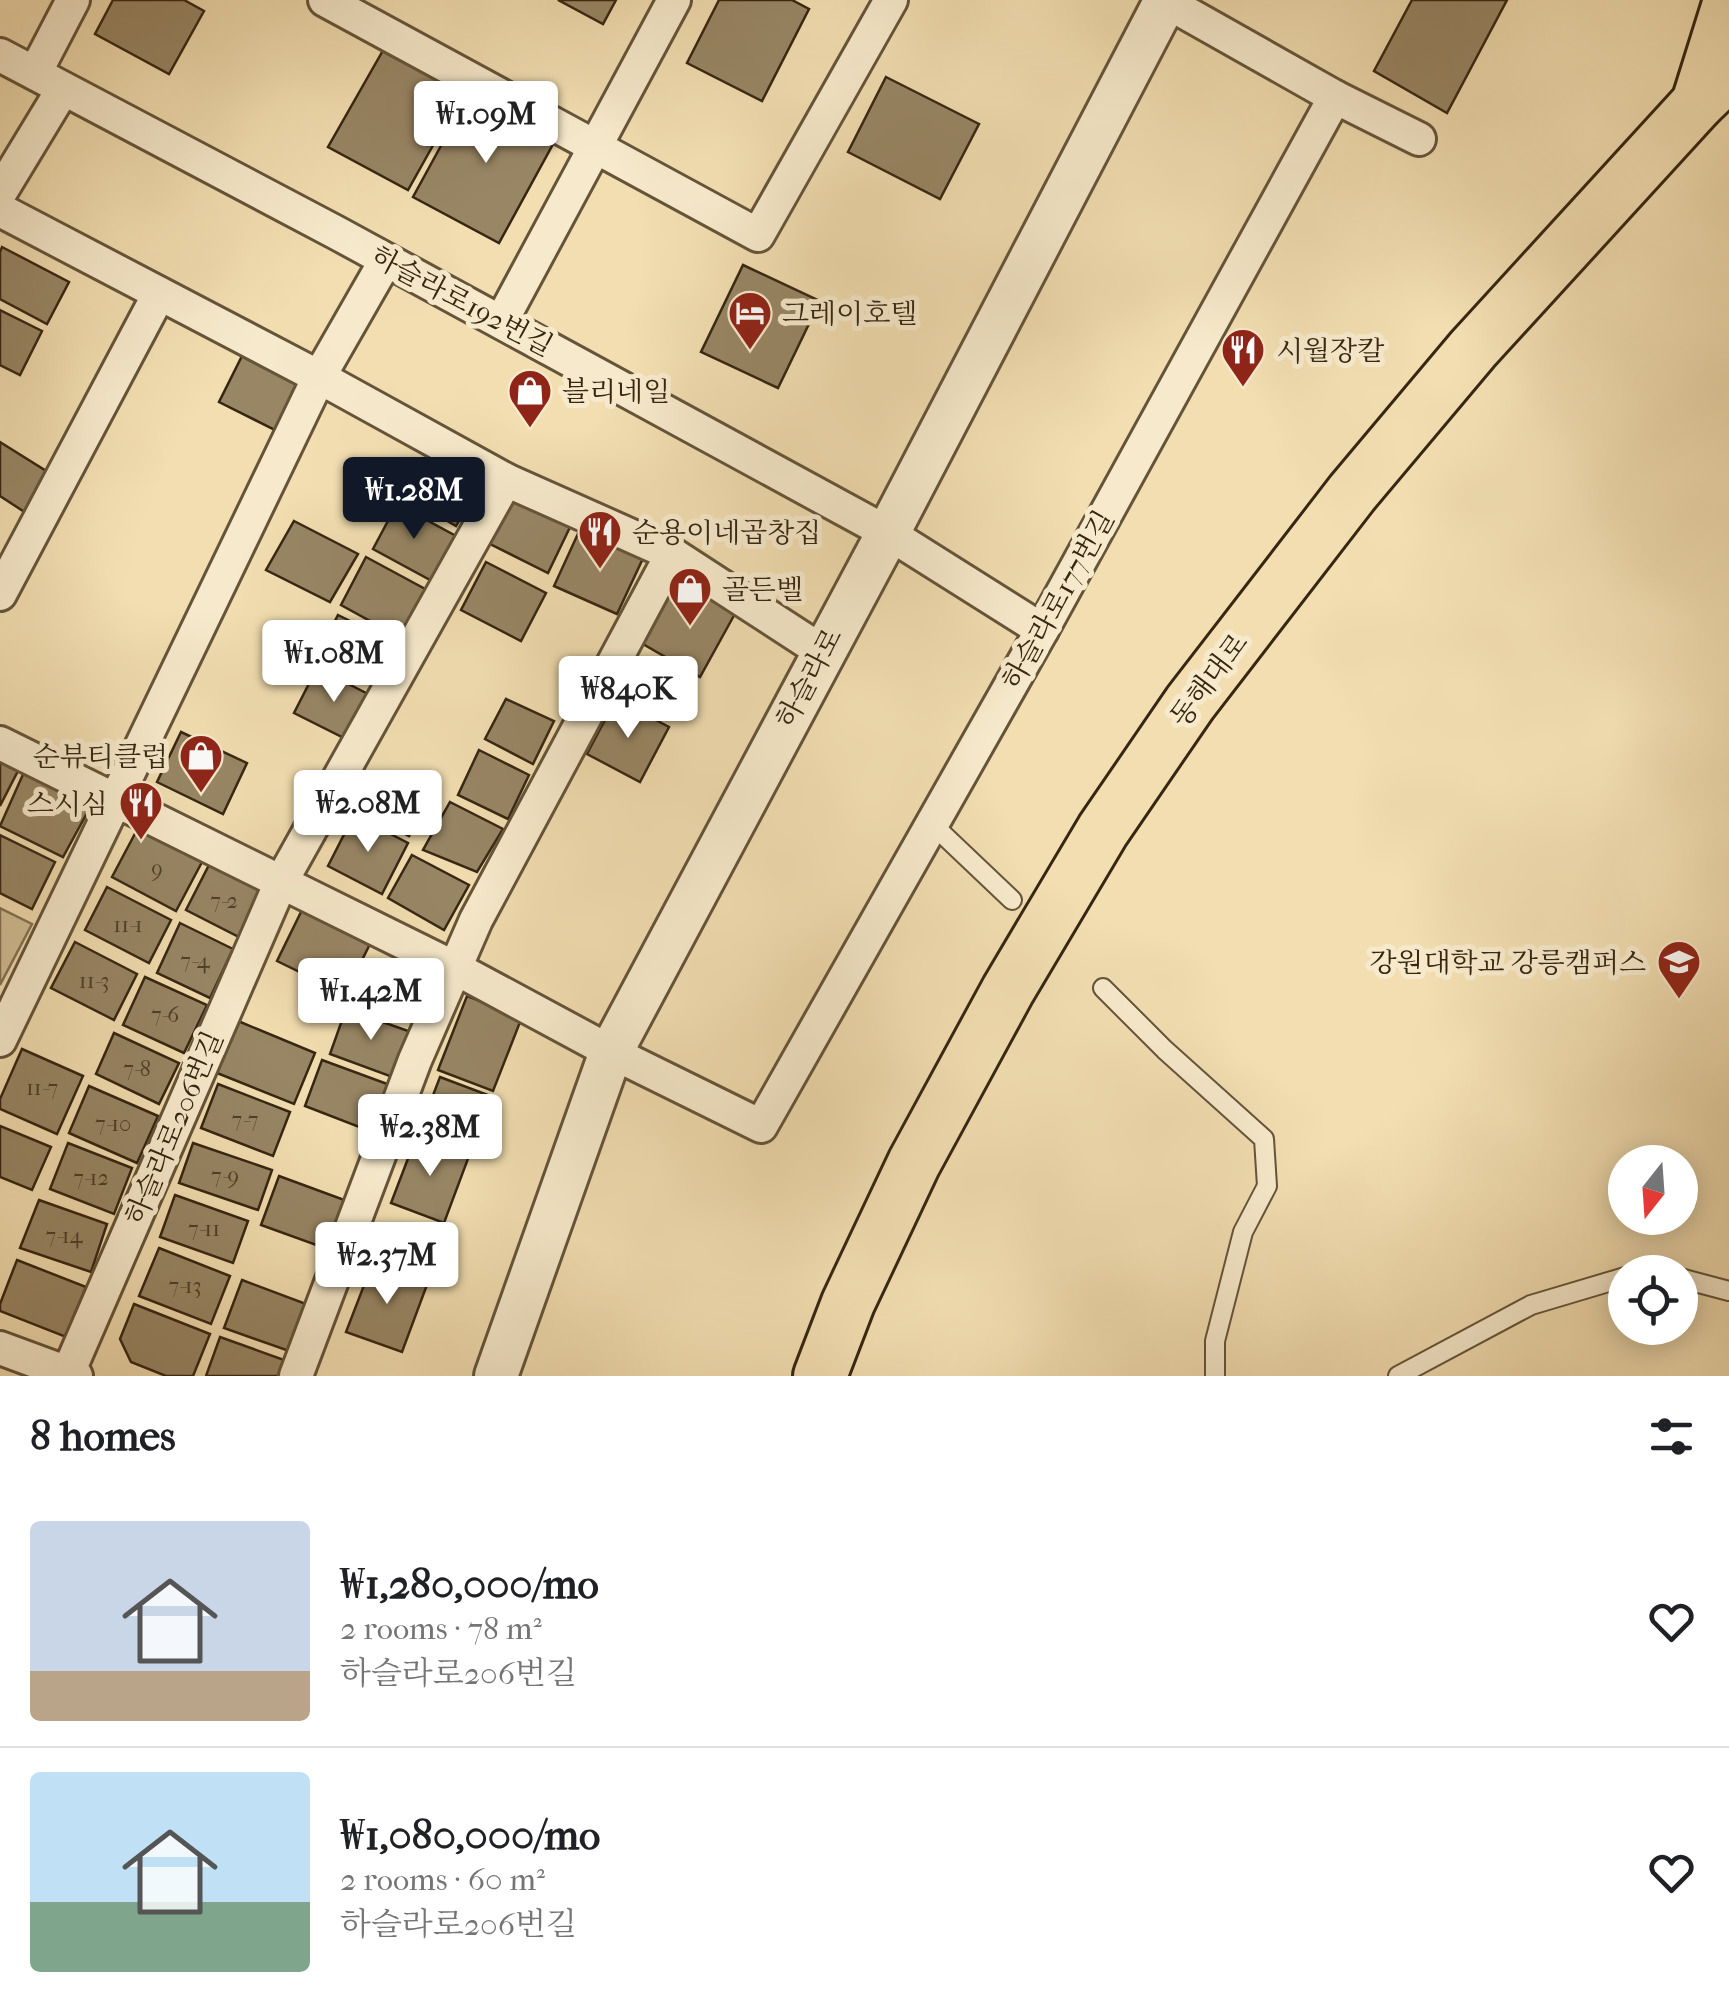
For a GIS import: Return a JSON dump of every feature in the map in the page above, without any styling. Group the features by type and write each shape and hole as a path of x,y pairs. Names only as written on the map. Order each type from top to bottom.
{"main road":[{"path":"1719,90 1729,4"},
{"name":"동해대로","path":"820,1376 848,1303 914,1163 1008,990 1124,798 1190,704 1352,493 1473,349 1719,90"}],"street":[{"path":"0,193 49,81 73,0"},
{"path":"501,322 674,0"},
{"path":"344,5 594,148 758,235 891,0"},
{"path":"1166,0 1418,140"},
{"name":"하슬라로","path":"496,1376 611,1052 1166,0"},
{"name":"하슬라로192번길","path":"0,54 888,533 1042,630"},
{"name":"하슬라로177번길","path":"611,1052 761,1126 1042,630 1336,97"},
{"path":"0,210 506,480 672,554 823,652"},
{"path":"0,1040 319,378 386,260"},
{"path":"0,594 159,294"},
{"name":"하슬라로206번길","path":"72,1375 281,882 506,480"},
{"path":"296,1376 415,1060 476,920 672,554"},
{"path":"0,743 455,968 611,1052"},
{"path":"0,1348 72,1375"}],"lane":[{"path":"932,824 1012,900"},
{"path":"1103,988 1264,1139 1267,1186 1243,1232 1215,1341 1216,1376"},
{"path":"1398,1376 1531,1305 1608,1282"},
{"path":"1698,1283 1729,1292"}],"shaded area":[{"path":"0,908 32,924 0,985"}],"building":[{"path":"113,0 184,0 204,11 169,74 95,34"},
{"path":"558,0 616,0 603,24"},
{"path":"719,0 792,0 809,9 762,101 687,63"},
{"path":"1412,0 1507,0 1447,113 1374,71"},
{"path":"385,47 465,88 408,190 328,147"},
{"path":"886,77 979,124 940,199 848,152"},
{"path":"472,89 558,135 499,243 413,197"},
{"path":"2,247 69,282 47,324 0,299"},
{"path":"743,265 820,301 778,388 701,352"},
{"path":"0,310 42,331 20,375 0,365"},
{"path":"242,356 302,386 279,432 219,402"},
{"path":"0,442 51,474 26,513 0,496"},
{"path":"434,458 480,485 456,526 410,499"},
{"path":"511,495 571,525 548,573 488,543"},
{"path":"397,504 456,536 432,581 373,549"},
{"path":"294,521 358,554 330,602 266,570"},
{"name":"순용이네곱창집","path":"582,525 645,554 617,614 554,586"},
{"path":"366,557 427,590 401,638 341,605"},
{"path":"486,562 546,593 521,641 461,610"},
{"name":"골든벨","path":"679,578 737,610 700,677 643,644"},
{"path":"338,615 397,644 376,687 316,658"},
{"path":"317,668 374,697 352,742 294,713"},
{"path":"506,699 554,721 533,764 485,739"},
{"path":"616,699 669,727 640,782 587,754"},
{"path":"181,732 247,763 223,814 157,782"},
{"path":"479,750 529,775 508,819 458,795"},
{"path":"0,757 20,767 0,806"},
{"path":"25,770 93,802 63,857 0,826"},
{"path":"372,772 428,800 409,836 354,808"},
{"path":"450,802 503,829 477,872 423,850"},
{"path":"354,815 408,843 382,894 328,866"},
{"path":"138,828 202,862 176,911 112,877"},
{"path":"0,835 55,862 32,909 0,893"},
{"path":"412,855 469,885 444,930 388,898"},
{"path":"209,865 262,891 239,937 186,910"},
{"path":"107,887 171,920 149,963 85,930"},
{"path":"302,910 370,944 345,994 277,961"},
{"path":"180,923 233,949 210,998 157,973"},
{"path":"75,942 137,974 114,1020 51,988"},
{"path":"145,977 207,1005 184,1053 123,1025"},
{"path":"467,996 522,1017 493,1091 438,1070"},
{"path":"346,1009 411,1032 395,1078 330,1054"},
{"path":"238,1021 315,1053 294,1104 217,1073"},
{"path":"114,1033 179,1063 159,1104 96,1074"},
{"path":"22,1049 83,1076 57,1134 0,1109 0,1099"},
{"path":"322,1060 390,1085 372,1132 305,1106"},
{"path":"440,1077 493,1097 473,1150 420,1129"},
{"path":"218,1084 290,1112 273,1156 201,1128"},
{"path":"89,1086 158,1116 137,1163 69,1133"},
{"path":"0,1126 51,1147 32,1190 0,1177"},
{"path":"417,1135 469,1156 444,1223 391,1203"},
{"path":"68,1143 132,1168 114,1214 50,1189"},
{"path":"193,1143 272,1170 258,1210 179,1183"},
{"path":"279,1176 347,1201 330,1250 261,1225"},
{"path":"175,1195 248,1221 233,1263 160,1237"},
{"path":"39,1200 107,1224 91,1272 20,1248"},
{"path":"159,1248 230,1276 211,1324 139,1296"},
{"path":"17,1260 86,1287 66,1337 0,1311"},
{"path":"373,1262 428,1282 402,1352 346,1332"},
{"path":"242,1280 306,1304 289,1351 224,1328"},
{"path":"134,1304 210,1334 193,1376 166,1376 131,1362 120,1339"},
{"path":"220,1337 284,1360 278,1376 206,1376"}],"place":[{"name":"그레이호텔","path":"750,351"},
{"name":"시월장칼","path":"1243,388"},
{"name":"블리네일","path":"530,429"},
{"name":"순용이네곱창집","path":"600,570"},
{"name":"골든벨","path":"690,627"},
{"name":"순뷰티클럽","path":"201,794"},
{"name":"스시심","path":"141,841"},
{"name":"강원대학교 강릉캠퍼스","path":"1679,1000"}]}
